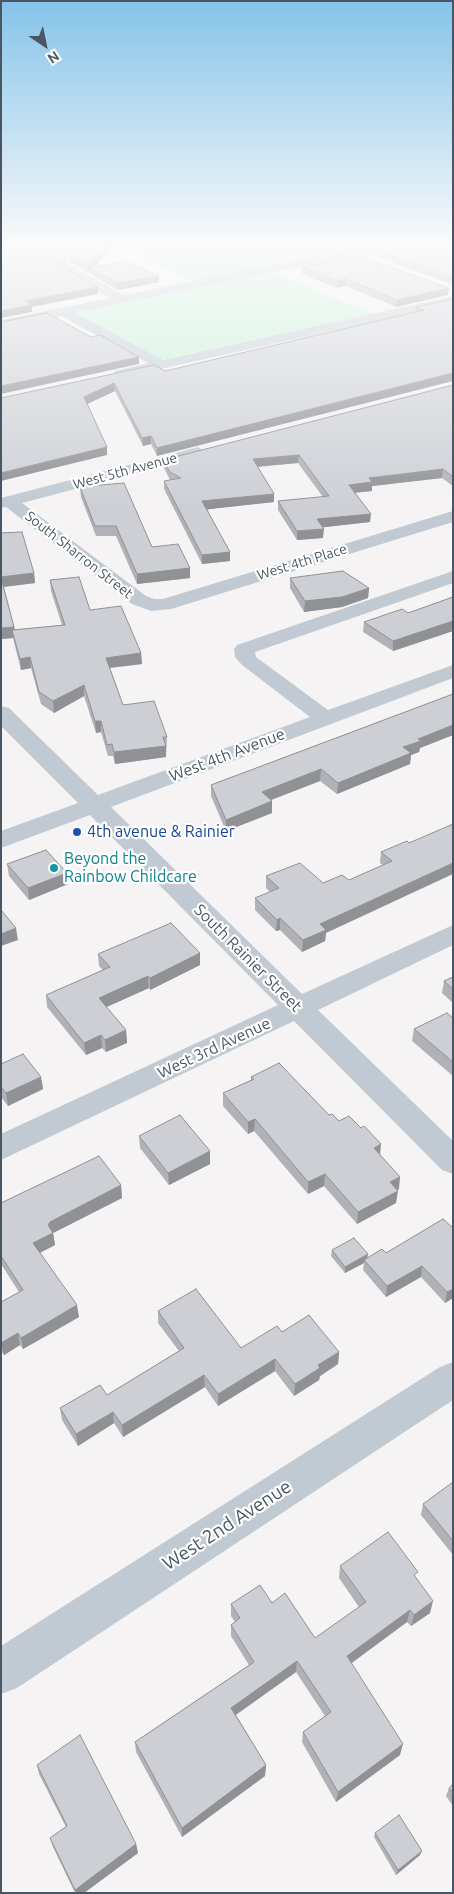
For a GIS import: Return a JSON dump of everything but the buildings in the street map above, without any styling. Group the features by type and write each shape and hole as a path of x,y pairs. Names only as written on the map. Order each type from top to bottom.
{"street":[{"path":"97,330 162,365"},
{"path":"105,378 317,330"},
{"name":"West 5th Avenue","path":"5,502 212,448"},
{"name":"South Sharron Street","path":"5,502 139,600 151,605"},
{"name":"West 4th Place","path":"151,605 164,605 448,521"},
{"path":"325,718 249,662 245,657 244,649 453,577"},
{"name":"West 4th Avenue","path":"1,840 453,670"},
{"name":"South Rainier Street","path":"1,714 453,1161"},
{"name":"West 3rd Avenue","path":"1,1148 453,934"},
{"name":"West 2nd Avenue","path":"1,1672 453,1379"}],"green space":[{"path":"103,330 297,330 160,360"}],"place":[{"name":"4th avenue & Rainier","path":"77,832"},
{"name":"Beyond the Rainbow Childcare","path":"54,868"}]}
